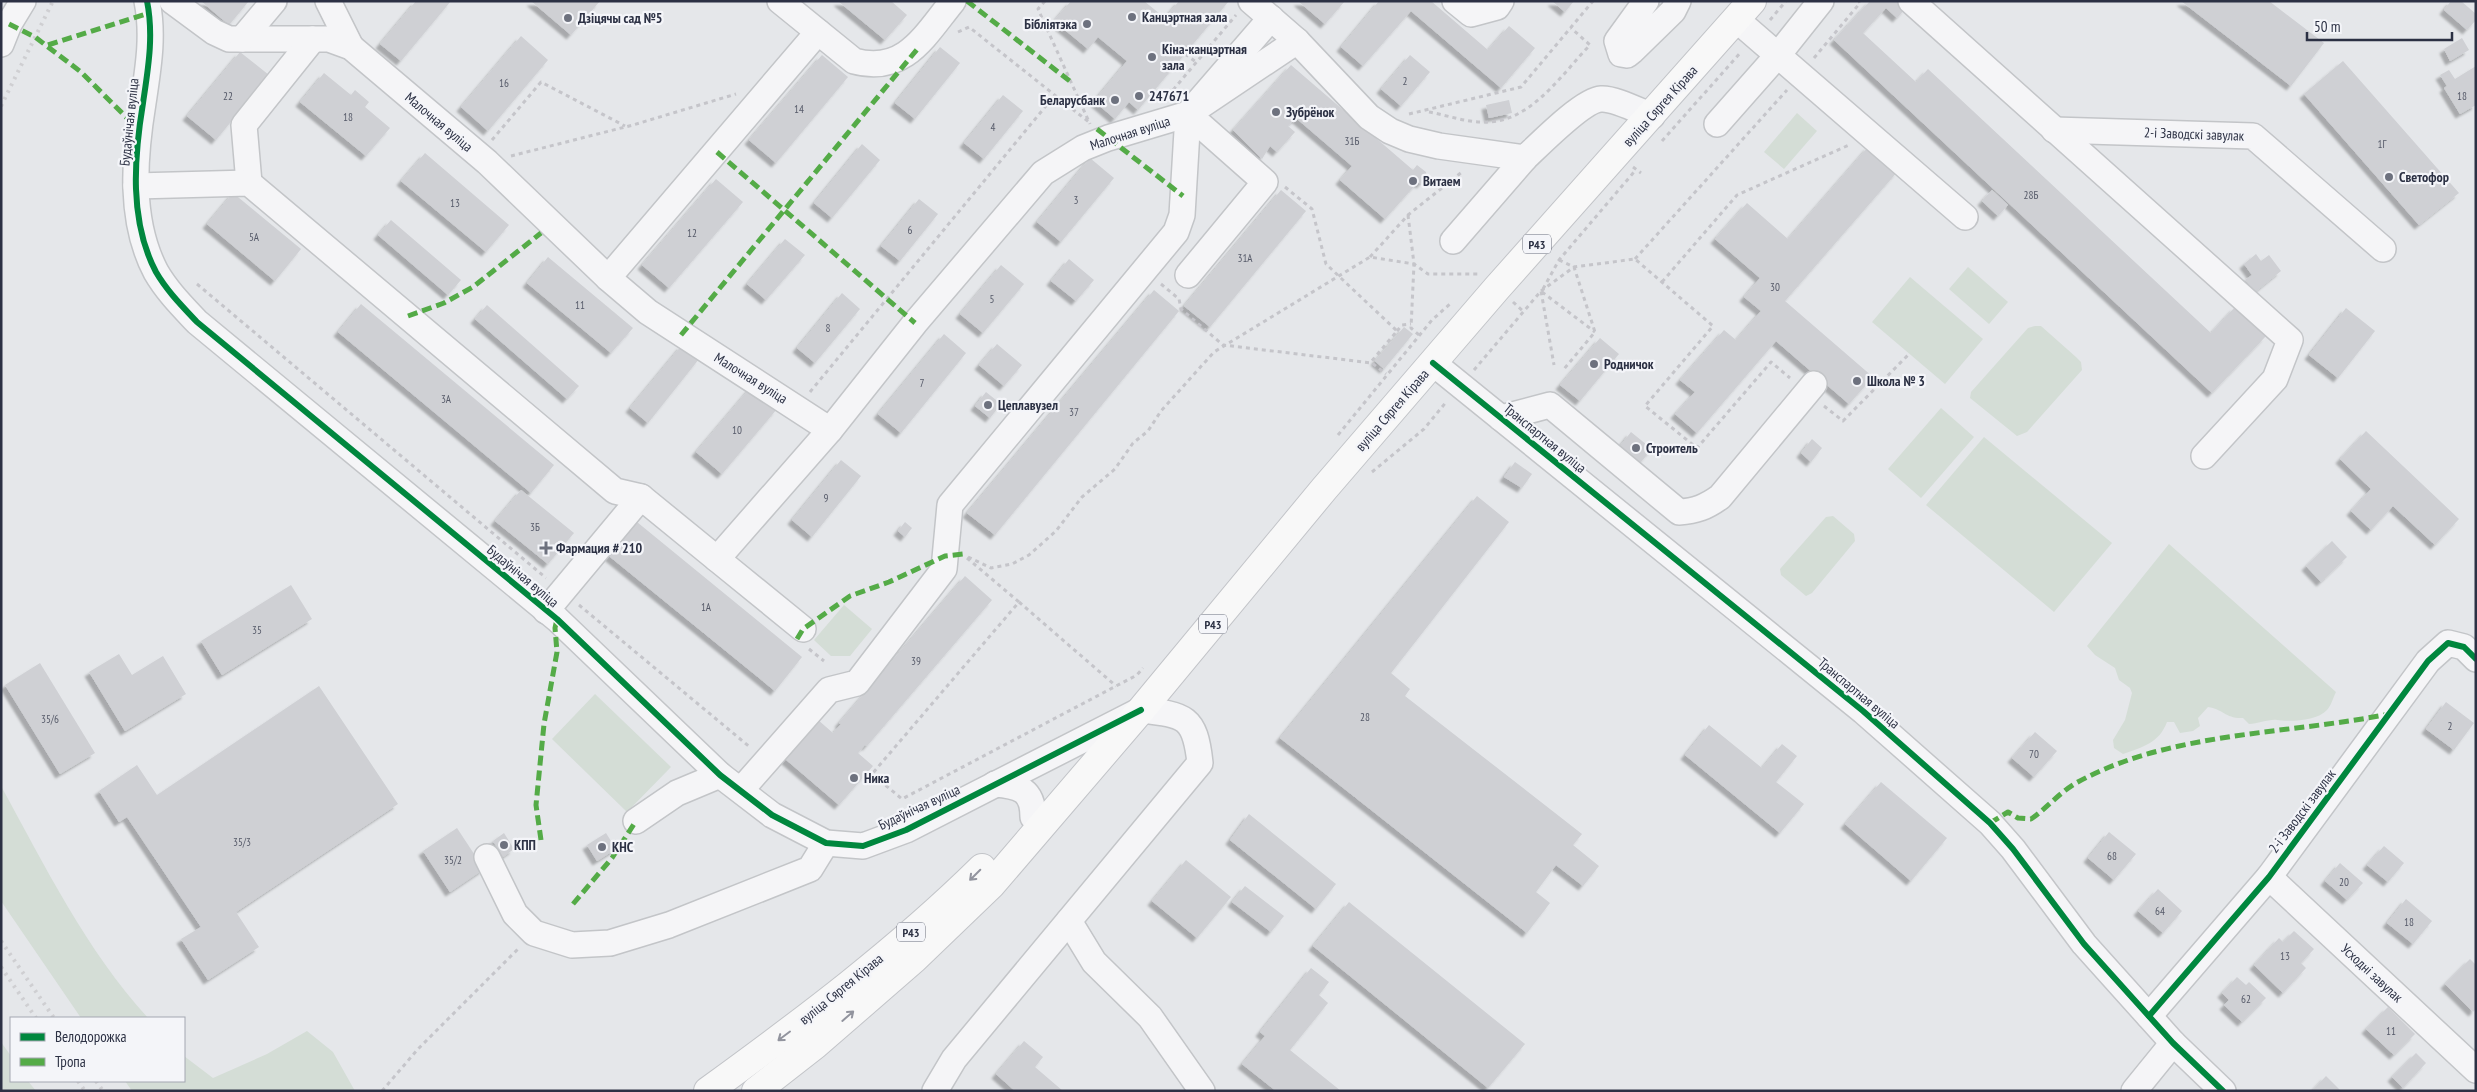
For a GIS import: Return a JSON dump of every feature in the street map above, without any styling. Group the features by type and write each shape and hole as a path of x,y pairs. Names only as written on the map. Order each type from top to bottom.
{"main road":[{"name":"вуліца Сяргея Кірава","path":"708,1091 787,1034 903,939 969,881 1033,818 1089,750 1141,710 1324,489 1433,363 1652,116 1747,13"},
{"name":"вуліца Сяргея Кірава","path":"756,1091 815,1045 914,960 991,886 1089,750"}],"street":[{"path":"4,30 23,1"},
{"name":"Будаўнічая вуліца","path":"146,1 150,42 141,114 136,186 140,223 146,250 157,273 173,296 197,322 546,611 720,776 772,815 826,843 863,846 906,830 995,784 1089,750"},
{"name":"Малочная вуліца","path":"172,1 214,32 229,39 329,40 351,48 483,159 608,278 648,312 830,430 915,323 1043,173 1060,161 1100,141 1188,114 1270,18"},
{"path":"242,39 274,1"},
{"path":"328,1 351,48"},
{"path":"780,1 854,61 868,65 882,64 904,57 912,51 953,1"},
{"path":"1455,1 1471,14 1497,7 1501,1"},
{"path":"1646,1 1617,41 1622,54 1627,55 1632,51 1673,11 1678,1"},
{"path":"1717,124 1822,1"},
{"path":"1911,1 2290,340 2275,379 2204,456"},
{"path":"1246,5 1270,18 1297,41 1369,117 1409,140 1525,158"},
{"path":"1747,13 1778,54 1965,217"},
{"path":"608,278 818,32"},
{"path":"249,183 244,125 313,39"},
{"path":"1188,114 1297,41"},
{"path":"1453,240 1525,158 1585,105 1600,98 1652,116"},
{"path":"740,790 768,761 829,690 856,683 944,569 950,505 1176,232 1182,215 1188,114"},
{"path":"1188,114 1265,182 1188,275"},
{"name":"2-і Заводскі завулак","path":"2054,130 2253,136 2383,249"},
{"path":"136,186 249,183 615,491 641,497 717,559 803,637"},
{"name":"Транспартная вуліца","path":"1433,363 1460,387 1864,711 1990,823 2013,849 2084,944 2173,1043 2223,1091"},
{"path":"1501,418 1550,405 1679,512 1691,511 1706,508 1720,497 1811,388"},
{"path":"717,559 830,430"},
{"path":"546,611 641,497"},
{"name":"2-і Заводскі завулак","path":"2149,1016 2269,876 2428,661 2448,643 2464,647 2476,659"},
{"path":"935,1091 954,1059 1200,763 1198,739 1192,726 1171,714 1141,710"},
{"path":"636,821 676,793 720,776"},
{"path":"995,784 1016,786 1026,792 1033,805 1033,818"},
{"path":"487,856 515,914 534,933 572,945 610,943 669,925 810,869 826,843"},
{"name":"Усходні завулак","path":"2269,876 2476,1070"},
{"path":"1069,921 1094,962 1150,1017 1202,1091"},
{"path":"2134,1091 2173,1043"}],"path":[{"path":"1045,1 1038,9 1091,124"},
{"path":"1369,117 1392,109 1409,114 1426,111 1521,87 1593,1"},
{"path":"1655,148 1747,13 1786,1"},
{"path":"1542,291 1574,267 1635,259 1801,74 1860,3 1859,1"},
{"path":"1166,98 1246,5"},
{"path":"952,34 969,27 1097,129"},
{"path":"1426,111 1483,122 1512,117 1531,107 1590,45 1571,28"},
{"path":"1185,54 1196,62"},
{"path":"483,159 542,82 625,126"},
{"path":"483,159 625,126 737,94"},
{"path":"797,407 1055,95"},
{"path":"1116,686 963,554 991,568 1017,562 1036,550 1056,531 1082,497 1115,469 1133,443 1148,431 1161,411 1214,352 1370,257 1408,215 1486,153 1483,122"},
{"path":"1662,282 1737,195 1871,135"},
{"path":"1424,430 1542,291 1559,260 1642,162"},
{"path":"1282,185 1312,209 1326,264 1398,331"},
{"path":"1408,215 1414,264 1411,328 1419,335"},
{"path":"1370,257 1414,264 1428,274 1479,274"},
{"path":"1635,259 1713,326 1644,406 1697,448 1771,362 1811,388 1843,420 1909,354"},
{"path":"1559,260 1574,267 1595,332"},
{"path":"1474,279 1485,266"},
{"path":"1144,270 1179,299 1181,309 1223,345 1370,363 1386,374"},
{"path":"196,284 768,761"},
{"path":"1542,291 1595,332"},
{"path":"1542,291 1554,365"},
{"path":"1336,437 1419,335 1452,302"},
{"path":"1370,363 1402,325 1411,324"},
{"path":"1564,369 1595,332"},
{"path":"1019,602 872,774 902,799 1137,675 1143,668"},
{"path":"803,637 824,661"},
{"path":"382,1091 418,1049 534,933"}],"shaded area":[{"path":"1797,113 1817,131 1784,169 1764,152"},
{"path":"1968,267 2008,302 1989,324 1949,289"},
{"path":"1910,277 1983,339 1945,384 1872,322"},
{"path":"2041,326 2076,357 2081,362 2082,370 2027,432 2017,436 1970,398 1971,392 2028,328"},
{"path":"1941,408 1974,437 1921,498 1888,469"},
{"path":"1984,437 2112,543 2054,612 1926,505"},
{"path":"1833,516 1854,534 1855,541 1812,593 1806,596 1781,575 1780,569 1826,517"},
{"path":"2169,544 2336,692 2331,704 2323,714 2303,720 2274,720 2249,724 2243,718 2232,717 2208,707 2198,718 2200,726 2193,731 2180,733 2174,722 2167,722 2160,735 2144,746 2123,754 2114,748 2113,740 2125,720 2132,693 2130,688 2119,680 2115,668 2095,655 2087,646"},
{"path":"844,605 872,629 850,656 831,656 814,640"},
{"path":"595,694 671,767 627,812 552,739"},
{"path":"1,786 50,877 86,936 126,992 147,1017 80,1017 1,901"},
{"path":"307,1031 333,1052 355,1091 132,1091 126,1082 185,1082 185,1057 213,1078 267,1054"},
{"path":"1,1042 10,1055 10,1082 29,1082 36,1091 1,1091"}],"building":[{"path":"201,1 249,1 229,25"},
{"path":"416,1 451,1 401,61 380,44"},
{"name":"Дзіцячы сад №5","path":"531,1 600,1 571,35"},
{"path":"838,1 891,1 907,15 885,40"},
{"name":"Кіна-канцэртная зала","path":"1071,1 1144,1 1165,18 1179,1 1229,1 1138,110 1129,102 1115,119 1094,101 1127,61 1098,37 1088,49 1054,21"},
{"path":"1298,1 1345,1 1325,24"},
{"path":"1379,1 1431,1 1488,50 1509,26 1535,48 1501,88 1411,11 1363,66 1341,47"},
{"path":"1552,1 1574,1 1565,12"},
{"path":"1870,1 1898,1 1906,8 1897,18 1886,8 1863,33 1916,82 1928,69 2211,333 2235,307 2266,336 2212,393 1834,40"},
{"path":"2181,1 2269,1 2324,43 2291,86"},
{"path":"2451,1 2461,1 2476,14 2476,20 2467,30 2444,10"},
{"path":"521,36 548,60 488,131 461,107"},
{"path":"2462,38 2469,50 2450,61 2444,49"},
{"path":"940,47 960,63 915,119 895,103"},
{"path":"240,52 269,75 216,140 187,116"},
{"path":"822,55 848,77 776,163 749,140"},
{"path":"1410,55 1430,72 1401,106 1381,89"},
{"path":"2343,61 2459,193 2419,225 2304,94"},
{"path":"1291,65 1413,170 1417,165 1426,172 1427,177 1421,184 1418,182 1385,219 1340,180 1352,166 1296,118 1288,126 1295,132 1277,152 1270,146 1262,159 1233,130"},
{"path":"2476,66 2476,105 2460,114 2444,88 2447,86 2440,75 2449,70 2455,79"},
{"path":"324,73 351,95 355,90 369,102 365,107 390,128 366,156 300,102"},
{"path":"1003,95 1023,111 984,159 964,143"},
{"path":"1509,100 1512,113 1489,118 1486,105"},
{"path":"862,144 880,160 832,218 814,203"},
{"path":"1869,146 1898,171 1785,301 1873,377 1849,404 1776,341 1697,433 1675,414 1695,392 1680,380 1724,330 1736,340 1761,311 1744,297 1760,278 1715,239 1747,203 1788,239"},
{"path":"425,153 509,225 486,252 401,181"},
{"path":"1090,158 1114,178 1061,242 1037,222"},
{"path":"716,179 743,202 669,288 642,265"},
{"path":"1281,190 1306,211 1210,327 1184,306"},
{"path":"1992,190 2008,205 1998,216 1982,201"},
{"path":"233,193 301,249 275,281 207,224"},
{"path":"919,199 938,214 900,261 881,246"},
{"path":"391,220 461,280 448,295 378,235"},
{"path":"785,239 805,255 766,300 747,284"},
{"path":"2256,254 2261,261 2269,255 2281,271 2255,292 2245,280 2252,275 2244,264"},
{"path":"548,257 633,328 611,353 527,283"},
{"path":"1069,259 1094,280 1076,301 1051,281"},
{"path":"1001,265 1024,284 983,333 960,314"},
{"path":"1154,290 1179,311 995,535 967,513"},
{"path":"842,293 860,309 815,363 797,348"},
{"path":"361,304 554,465 531,493 338,332"},
{"path":"487,305 579,386 567,399 475,319"},
{"path":"2346,308 2375,331 2338,378 2309,355"},
{"path":"1404,327 1413,334 1384,369 1375,361"},
{"path":"944,334 966,353 901,433 878,414"},
{"name":"Родничок","path":"1600,338 1619,354 1580,401 1560,385"},
{"path":"997,344 1022,365 1004,386 979,365"},
{"path":"682,345 699,359 648,423 630,408"},
{"path":"751,387 777,409 722,474 696,452"},
{"name":"Цеплавузел","path":"986,392 1001,404 990,418 975,406"},
{"path":"2366,431 2459,519 2435,545 2393,506 2371,530 2351,511 2371,489 2340,459"},
{"name":"Строитель","path":"1631,432 1652,449 1640,463 1620,446"},
{"path":"1812,439 1822,448 1811,462 1801,453"},
{"path":"841,460 861,476 812,537 792,520"},
{"path":"1515,462 1532,474 1522,488 1504,477"},
{"path":"521,490 574,533 548,564 495,521"},
{"path":"1477,496 1509,522 1391,673 1410,689 1405,696 1582,834 1573,845 1599,866 1583,886 1556,865 1536,892 1550,903 1527,933 1280,738"},
{"path":"637,522 802,657 775,691 609,556"},
{"path":"905,522 912,528 905,537 898,531"},
{"path":"2332,541 2347,557 2321,582 2306,566"},
{"path":"965,576 992,600 867,746 865,745 858,753 873,766 839,805 784,758 817,719 833,733 841,724 839,723"},
{"path":"291,585 312,619 222,675 201,641"},
{"path":"119,654 132,675 163,656 186,694 125,731 89,672"},
{"path":"40,663 95,753 60,774 5,685"},
{"path":"319,686 398,804 236,912 259,947 208,980 181,939 201,927 127,817 119,822 99,791 137,765 157,795"},
{"path":"2446,702 2474,723 2454,750 2426,729"},
{"path":"1709,725 1762,768 1782,744 1797,756 1776,782 1804,804 1780,833 1685,755"},
{"path":"2035,732 2057,751 2034,777 2012,758"},
{"path":"1881,782 1947,838 1911,881 1845,824"},
{"path":"1249,814 1336,884 1316,909 1230,840"},
{"path":"457,828 484,869 450,892 423,851"},
{"path":"2109,832 2136,854 2114,880 2088,858"},
{"name":"КПП","path":"504,833 514,849 503,857 493,841"},
{"name":"КНС","path":"606,833 616,849 597,861 587,845"},
{"path":"2384,846 2404,863 2388,882 2367,865"},
{"path":"1186,860 1231,897 1197,938 1152,901"},
{"path":"2340,863 2363,883 2347,900 2325,881"},
{"path":"1245,886 1284,916 1271,932 1232,902"},
{"path":"2158,889 2182,911 2163,933 2138,911"},
{"path":"2406,899 2432,921 2413,944 2387,923"},
{"path":"1349,902 1525,1044 1488,1088 1313,946"},
{"path":"2294,931 2314,949 2301,963 2306,968 2283,993 2254,965 2279,938 2283,942"},
{"path":"2470,959 2476,965 2476,1009 2473,1012 2445,984"},
{"path":"1311,968 1329,982 1319,995 1328,1003 1290,1050 1341,1091 1276,1091 1242,1064 1265,1036 1260,1032"},
{"path":"2237,977 2246,985 2249,982 2266,998 2242,1022 2224,1005 2229,1000 2222,993"},
{"path":"2388,1007 2415,1034 2394,1055 2366,1029"},
{"path":"1024,1041 1043,1057 1035,1067 1063,1091 1015,1091 996,1074"},
{"path":"2416,1053 2426,1063 2403,1088 2392,1077"},
{"path":"2326,1076 2341,1091 2312,1091"}],"railway":[{"path":"1,106 53,1"},
{"path":"1,941 53,1017"},
{"path":"1,967 35,1017"},
{"path":"79,1082 85,1091"},
{"path":"97,1082 103,1091"}],"marked path":[{"path":"967,1 1071,82"},
{"path":"48,45 149,13"},
{"path":"9,24 35,37 81,72 139,130"},
{"path":"681,335 919,47"},
{"path":"1097,129 1183,196"},
{"path":"717,152 915,323"},
{"path":"408,316 444,303 473,287 541,233"},
{"path":"797,639 803,629 850,596 889,582 945,556 963,554"},
{"path":"541,840 536,805 544,724 557,652 555,628 557,619"},
{"path":"1990,823 2008,812 2018,818 2031,819 2076,783 2112,766 2150,753 2229,737 2389,714"},
{"path":"573,904 612,858 636,821"}],"cycle path":[{"path":"147,1 150,52 137,145 136,189 141,232 147,252 165,286 197,322 557,619 720,775 772,815 826,843 863,846 906,830 1141,710"},
{"path":"1433,363 1863,711 1990,823 2013,849 2084,944 2173,1043 2223,1091"},
{"path":"2149,1016 2269,877 2428,661 2448,643 2464,647 2476,659"}],"place":[{"name":"Канцэртная зала","path":"1132,17"},
{"name":"Дзіцячы сад №5","path":"568,18"},
{"name":"Бібліятэка","path":"1087,24"},
{"name":"Кіна-канцэртная зала","path":"1152,57"},
{"name":"247671","path":"1139,96"},
{"name":"Беларусбанк","path":"1115,100"},
{"name":"Зубрёнок","path":"1276,112"},
{"name":"Светофор","path":"2389,177"},
{"name":"Витаем","path":"1413,181"},
{"name":"Родничок","path":"1594,364"},
{"name":"Школа № 3","path":"1857,381"},
{"name":"Цеплавузел","path":"988,405"},
{"name":"Строитель","path":"1636,448"},
{"name":"Фармация # 210","path":"546,548"},
{"name":"Ника","path":"854,778"},
{"name":"КПП","path":"504,845"},
{"name":"КНС","path":"602,847"}]}
